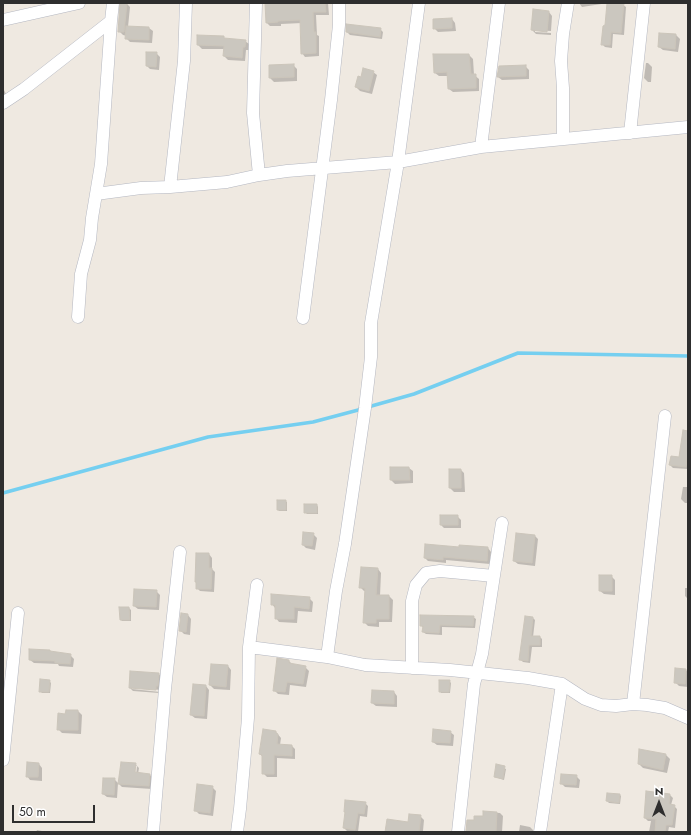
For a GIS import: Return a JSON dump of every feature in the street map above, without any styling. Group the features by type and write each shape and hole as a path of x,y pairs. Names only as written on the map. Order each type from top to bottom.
{"street":[{"path":"3,20 79,3"},
{"path":"78,317 81,274 90,240 101,164 113,3"},
{"path":"170,188 184,61 186,3"},
{"path":"256,3 253,113 259,175"},
{"path":"303,318 334,76 339,3"},
{"path":"327,657 365,408 371,357 371,323 398,162 419,3"},
{"path":"481,147 499,3"},
{"path":"563,139 563,88 561,61 563,34 568,3"},
{"path":"630,133 644,3"},
{"path":"3,103 24,89 111,21"},
{"path":"96,194 141,188 170,188 228,182 259,175 398,162 481,147 688,127"},
{"path":"634,704 666,416"},
{"path":"458,832 474,684 482,654 502,523"},
{"path":"153,832 165,689 180,552"},
{"path":"412,668 412,601 416,586 426,574 440,570 494,576"},
{"path":"236,832 240,809 248,718 249,647 257,585"},
{"path":"3,760 18,613"},
{"path":"249,647 327,657 365,666 412,668 528,678 562,684 585,699 600,705 647,705 665,708 688,718"},
{"path":"540,832 562,684"}],"building":[{"path":"120,3 127,3 124,32 118,32"},
{"path":"265,3 325,3 326,12 313,12 314,32 316,32 316,53 301,54 300,20 266,23"},
{"path":"607,3 624,3 621,33 611,32 610,45 601,45 603,26 605,25"},
{"path":"533,9 549,11 547,32 531,30"},
{"path":"452,18 452,28 433,29 433,19"},
{"path":"346,24 381,28 380,37 346,32"},
{"path":"126,26 149,27 149,40 125,39"},
{"path":"659,33 676,34 675,49 658,47"},
{"path":"197,35 224,36 224,38 246,40 245,47 243,47 242,58 223,56 224,46 197,45"},
{"path":"146,52 157,52 156,67 146,66"},
{"path":"433,54 469,54 471,74 476,74 476,88 448,89 447,72 434,73"},
{"path":"294,64 294,77 269,78 269,65"},
{"path":"526,65 526,76 497,77 499,66"},
{"path":"363,68 374,71 369,91 355,87 358,76 361,77"},
{"path":"683,430 688,431 688,454 686,467 669,465 671,456 679,457"},
{"path":"390,467 409,467 410,480 390,480"},
{"path":"449,469 461,469 461,488 449,488"},
{"path":"277,500 286,500 286,510 277,510"},
{"path":"304,504 317,504 317,513 304,513"},
{"path":"440,515 458,515 458,525 440,525"},
{"path":"303,532 314,533 312,546 302,545"},
{"path":"516,533 535,535 532,563 513,561"},
{"path":"425,544 459,547 459,545 488,547 487,561 443,557 443,560 424,558"},
{"path":"196,553 209,553 209,568 212,568 211,589 196,589"},
{"path":"361,567 378,568 376,595 389,595 389,619 376,619 376,623 363,623 365,588 359,588"},
{"path":"599,575 612,575 612,591 599,591"},
{"path":"134,589 157,590 156,607 133,606"},
{"path":"271,594 310,597 309,609 294,607 294,619 275,619 275,605 271,605"},
{"path":"119,607 129,607 130,620 120,620"},
{"path":"181,613 188,614 186,632 179,631"},
{"path":"420,615 474,616 473,626 440,625 439,633 422,632 423,626 420,626"},
{"path":"525,616 533,617 531,636 540,636 540,645 529,645 528,661 519,660"},
{"path":"29,649 50,650 71,654 70,664 55,663 55,661 29,660"},
{"path":"277,658 289,660 289,663 306,666 303,684 287,682 285,692 273,691"},
{"path":"211,664 228,665 226,687 209,685"},
{"path":"675,668 686,669 685,684 674,683"},
{"path":"130,671 159,673 158,686 156,686 156,690 129,688"},
{"path":"40,679 50,680 49,692 39,692"},
{"path":"439,680 450,680 449,692 439,692"},
{"path":"193,684 206,685 204,716 190,715"},
{"path":"372,690 394,691 394,704 371,703"},
{"path":"66,710 78,710 78,730 57,730 58,713 65,714"},
{"path":"263,729 276,731 278,734 277,744 292,745 292,756 274,755 274,774 262,774 262,755 259,754"},
{"path":"433,729 451,731 450,743 432,742"},
{"path":"639,749 666,754 663,770 638,764"},
{"path":"27,762 39,763 38,777 26,777"},
{"path":"121,762 136,763 135,772 150,774 149,786 118,784"},
{"path":"496,764 505,766 503,779 494,777"},
{"path":"561,774 577,775 576,785 560,784"},
{"path":"103,778 115,778 114,795 102,794"},
{"path":"197,784 213,786 210,813 194,811"},
{"path":"646,791 670,794 669,804 675,805 672,825 666,825 665,832 655,832 656,819 644,818"},
{"path":"607,793 620,794 619,803 606,801"},
{"path":"345,800 366,802 364,814 358,813 355,830 343,828"},
{"path":"483,811 497,812 496,832 466,832 467,820 474,820 474,816 483,816"},
{"path":"409,814 421,815 419,832 385,832 387,819 408,822"}],"waterway":[{"path":"368,407 414,394 518,353 688,356"},
{"path":"3,493 208,437 313,422 362,409"}]}
